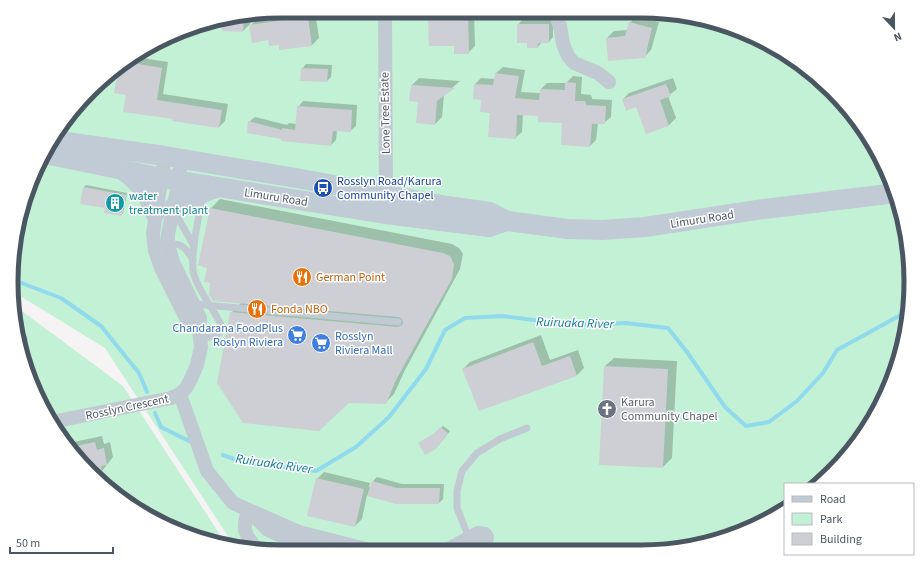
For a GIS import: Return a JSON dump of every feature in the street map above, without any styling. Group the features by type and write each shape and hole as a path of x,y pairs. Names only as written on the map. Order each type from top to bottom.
{"main road":[{"name":"Limuru Road","path":"58,141 173,157 296,178 447,206 490,212 507,221 568,229 602,230 645,227 764,209 889,194"},
{"name":"Limuru Road","path":"50,155 171,180 210,190 489,227 507,221"},
{"path":"123,170 135,179 147,193 168,211 187,199 210,190"}],"street":[{"name":"Lone Tree Estate","path":"385,18 385,214"},
{"path":"557,18 563,44 568,56 574,63 598,73 609,82"},
{"path":"168,245 168,211 173,157"},
{"path":"171,180 168,211 152,238 157,257 188,322 200,335"},
{"name":"Rosslyn Crescent","path":"58,421 160,401 180,394 186,388 197,365 201,347 200,318 173,262 168,245"},
{"path":"180,394 206,471 233,503 299,532 350,545"},
{"path":"248,510 244,523 244,530 253,543"},
{"path":"248,510 268,530 301,545"}],"lane":[{"path":"200,335 218,334 222,330 222,327 200,288 194,274 194,246 210,190"},
{"path":"168,211 194,246"},
{"path":"157,257 168,245 177,244 188,250 193,260"},
{"path":"194,304 398,322"},
{"path":"470,544 457,508 457,491 462,471 477,454 500,439 527,428"}],"green space":[{"path":"282,18 640,18 675,20 725,32 757,45 787,62 827,95 850,121 869,150 884,181 895,213 902,247 904,282 902,316 895,350 877,398 860,428 850,442 827,468 810,483 784,483 784,503 772,510 725,531 675,543 640,545 282,545 247,543 230,540 105,348 19,295 20,247 27,213 38,181 53,150 72,121 95,95 121,72 150,53 181,38 213,27 247,20"},
{"path":"20,309 123,386 222,538 181,525 150,510 121,491 83,455 62,428 38,382 27,350"}],"building":[{"path":"308,18 312,46 279,50 279,45 269,46 268,40 252,43 249,25"},
{"path":"468,18 469,54 454,54 454,46 429,46 428,19"},
{"path":"244,21 243,32 222,31 223,25"},
{"path":"629,22 652,28 645,58 608,61 606,38 625,36"},
{"path":"517,24 549,24 549,43 538,43 538,48 527,48 527,43 517,43"},
{"path":"133,63 162,68 157,100 222,110 219,128 172,121 173,119 123,112 126,95 114,93 117,75"},
{"path":"301,68 328,69 327,82 300,81"},
{"path":"495,73 519,76 515,98 539,100 540,89 565,90 565,82 576,83 575,101 585,101 586,105 606,106 605,124 592,124 590,147 561,145 562,123 538,122 538,116 517,115 516,139 488,137 490,113 480,112 481,100 473,99 474,84 493,85"},
{"path":"666,84 671,96 660,100 669,126 646,134 636,107 626,111 622,99"},
{"path":"411,85 455,88 437,101 435,125 416,123 418,102 409,101"},
{"path":"297,106 352,110 351,132 333,131 331,146 281,141 281,139 247,133 248,121 282,130 282,128 295,130"},
{"name":"water treatment plant","path":"83,187 126,195 122,216 104,213 105,208 80,204"},
{"name":"Rosslyn Riviera Mall","path":"210,208 443,253 450,256 454,264 452,279 396,380 386,404 349,403 319,431 243,423 217,383 230,312 398,327 402,325 403,322 401,318 398,317 213,301 209,295 210,283 204,282 207,268 198,265"},
{"path":"533,342 542,366 570,356 577,376 479,411 462,369"},
{"path":"604,366 668,369 663,468 599,465"},
{"path":"440,427 448,433 436,449 425,455 418,443 435,433"},
{"path":"95,442 97,450 104,448 107,465 101,466 103,475 83,455 76,446"},
{"path":"316,478 364,489 355,527 307,516"},
{"path":"372,481 397,488 440,488 439,504 396,504 367,496"}],"waterway":[{"name":"Ruiruaka River","path":"18,282 61,298 101,326 139,373 147,392"},
{"name":"Ruiruaka River","path":"223,455 242,462 316,471 356,447 389,417 426,369 445,330 465,318 502,316 586,325 626,323 668,328 687,352 725,407 746,426 769,422 797,401 823,373 837,350 902,314"},
{"name":"Ruiruaka River","path":"155,413 161,427 193,443"}],"place":[{"name":"Rosslyn Road/Karura Community Chapel","path":"323,188"},
{"name":"water treatment plant","path":"115,203"},
{"name":"German Point","path":"302,277"},
{"name":"Fonda NBO","path":"257,309"},
{"name":"Chandarana FoodPlus Roslyn Riviera","path":"297,335"},
{"name":"Rosslyn Riviera Mall","path":"321,343"},
{"name":"Karura Community Chapel","path":"607,409"}]}
